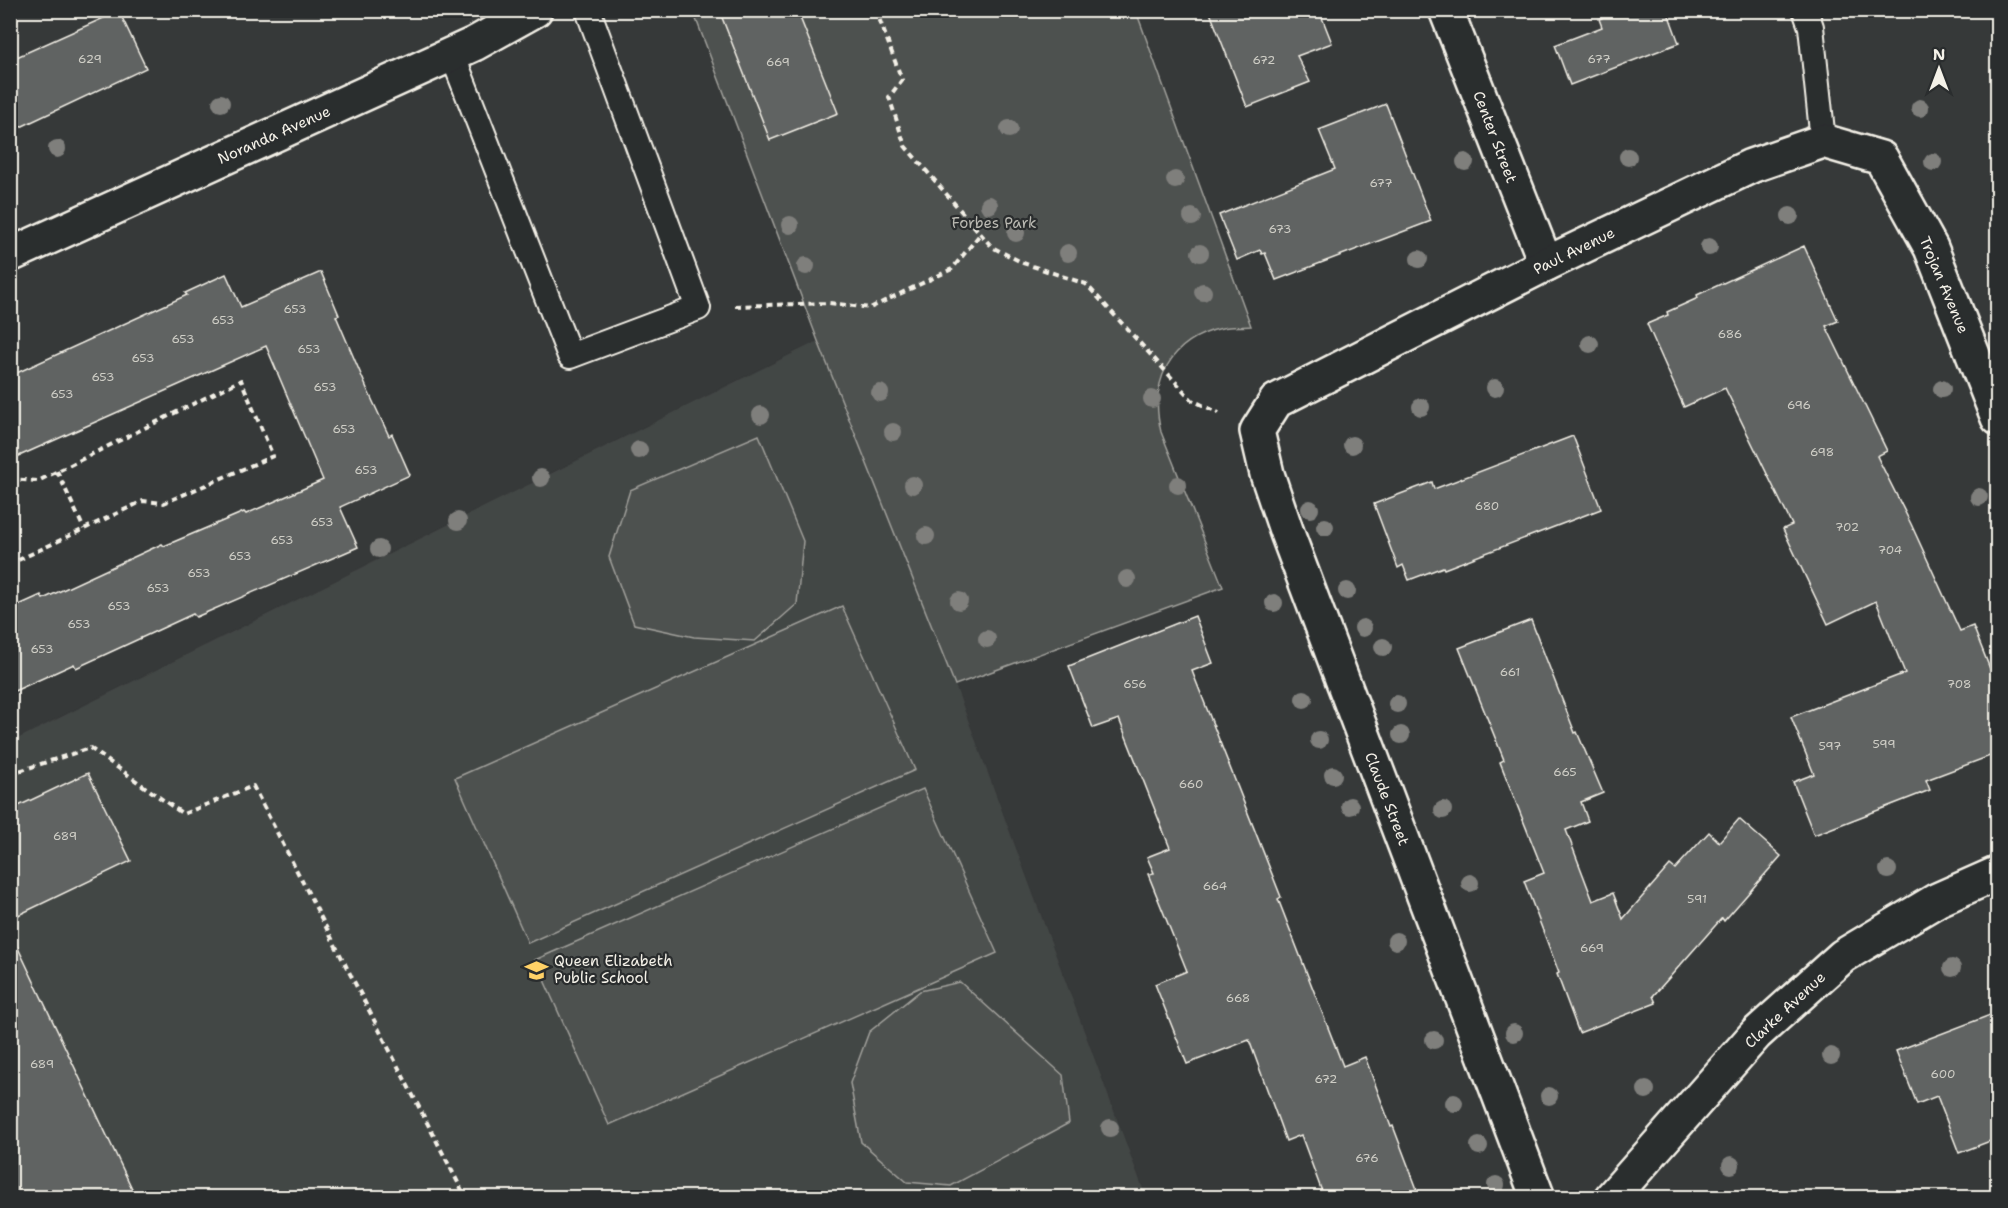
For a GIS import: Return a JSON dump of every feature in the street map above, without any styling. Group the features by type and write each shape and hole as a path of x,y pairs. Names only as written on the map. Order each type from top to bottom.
{"street":[{"name":"Noranda Avenue","path":"10,255 474,44 535,10"},
{"name":"Center Street","path":"1446,10 1546,264"},
{"name":"Paul Avenue","path":"1257,430 1276,401 1546,264 1751,166 1823,141"},
{"name":"Trojan Avenue","path":"1823,141 1881,158 1931,248 1998,418"},
{"name":"Claude Street","path":"1257,430 1267,474 1291,544 1538,1197"},
{"name":"Clarke Avenue","path":"1611,1197 1756,1034 1843,956 1937,900 1998,873"}],"lane":[{"path":"452,54 570,356 698,308 588,10"},
{"path":"1805,10 1811,27 1823,141"}],"path":[{"path":"876,10 902,80 889,97 905,146 992,247 1023,263 1086,284 1192,400 1257,430"},
{"path":"698,308 829,303 870,308 952,269 981,233"},
{"path":"10,479 38,481 241,380 273,456 164,503 143,501 10,564"},
{"path":"57,471 84,530"},
{"path":"10,774 90,748 183,814 253,786 466,1197"}],"shaded area":[{"name":"Queen Elizabeth Public School","path":"818,341 955,685 1146,1197 11,1198 11,742"}],"green space":[{"name":"Forbes Park","path":"693,11 1136,11 1251,326 1222,328 1188,342 1167,366 1158,396 1161,432 1223,587 955,685 818,341"},
{"path":"759,435 803,541 797,604 755,641 694,637 634,624 609,557 630,490"},
{"path":"842,606 915,770 528,943 455,778"},
{"path":"923,789 997,953 609,1125 535,960"},
{"path":"960,982 1063,1075 1069,1123 951,1186 907,1182 861,1142 850,1083 869,1032 920,991"}],"building":[{"path":"719,10 797,10 838,113 770,140"},
{"path":"1209,10 1319,10 1332,43 1297,56 1310,82 1247,107"},
{"path":"1620,10 1667,10 1679,43 1570,85 1555,45 1602,27 1599,19"},
{"path":"119,11 146,68 10,132 10,60"},
{"path":"1386,104 1431,221 1276,280 1265,253 1262,254 1260,250 1237,260 1219,215 1335,169 1319,130"},
{"path":"1804,246 1838,321 1826,326 1887,451 1877,456 1960,631 1973,626 1998,689 1998,753 1926,780 1930,790 1814,835 1793,782 1814,774 1791,717 1905,673 1876,601 1828,624 1783,529 1792,525 1725,388 1684,407 1647,324 1698,298 1697,295"},
{"path":"321,272 339,315 336,316 368,391 389,436 392,434 410,475 340,507 358,547 196,617 193,614 76,668 74,664 10,693 10,609 41,595 43,599 162,544 164,546 244,512 246,514 323,480 266,346 10,460 10,376 187,295 185,293 226,274 241,307"},
{"path":"1573,436 1601,509 1444,569 1443,567 1409,580 1403,565 1398,568 1374,504 1432,482 1434,489"},
{"path":"1195,616 1213,663 1192,671 1281,897 1278,899 1343,1066 1365,1057 1420,1197 1324,1197 1301,1135 1286,1141 1249,1040 1187,1064 1155,984 1187,971 1148,874 1154,873 1147,857 1170,848 1119,719 1093,728 1069,666"},
{"path":"1531,620 1575,733 1577,732 1603,793 1581,802 1588,821 1566,830 1593,901 1613,893 1623,919 1670,865 1675,869 1709,832 1719,842 1739,819 1781,856 1653,996 1656,1003 1579,1033 1524,881 1544,873 1500,762 1504,760 1459,648"},
{"path":"88,773 131,861 10,919 10,810"},
{"path":"10,931 136,1197 10,1197"},
{"path":"1998,1012 1998,1138 1959,1153 1937,1096 1917,1104 1896,1051"}],"place":[{"name":"Queen Elizabeth Public School","path":"536,970"}]}
